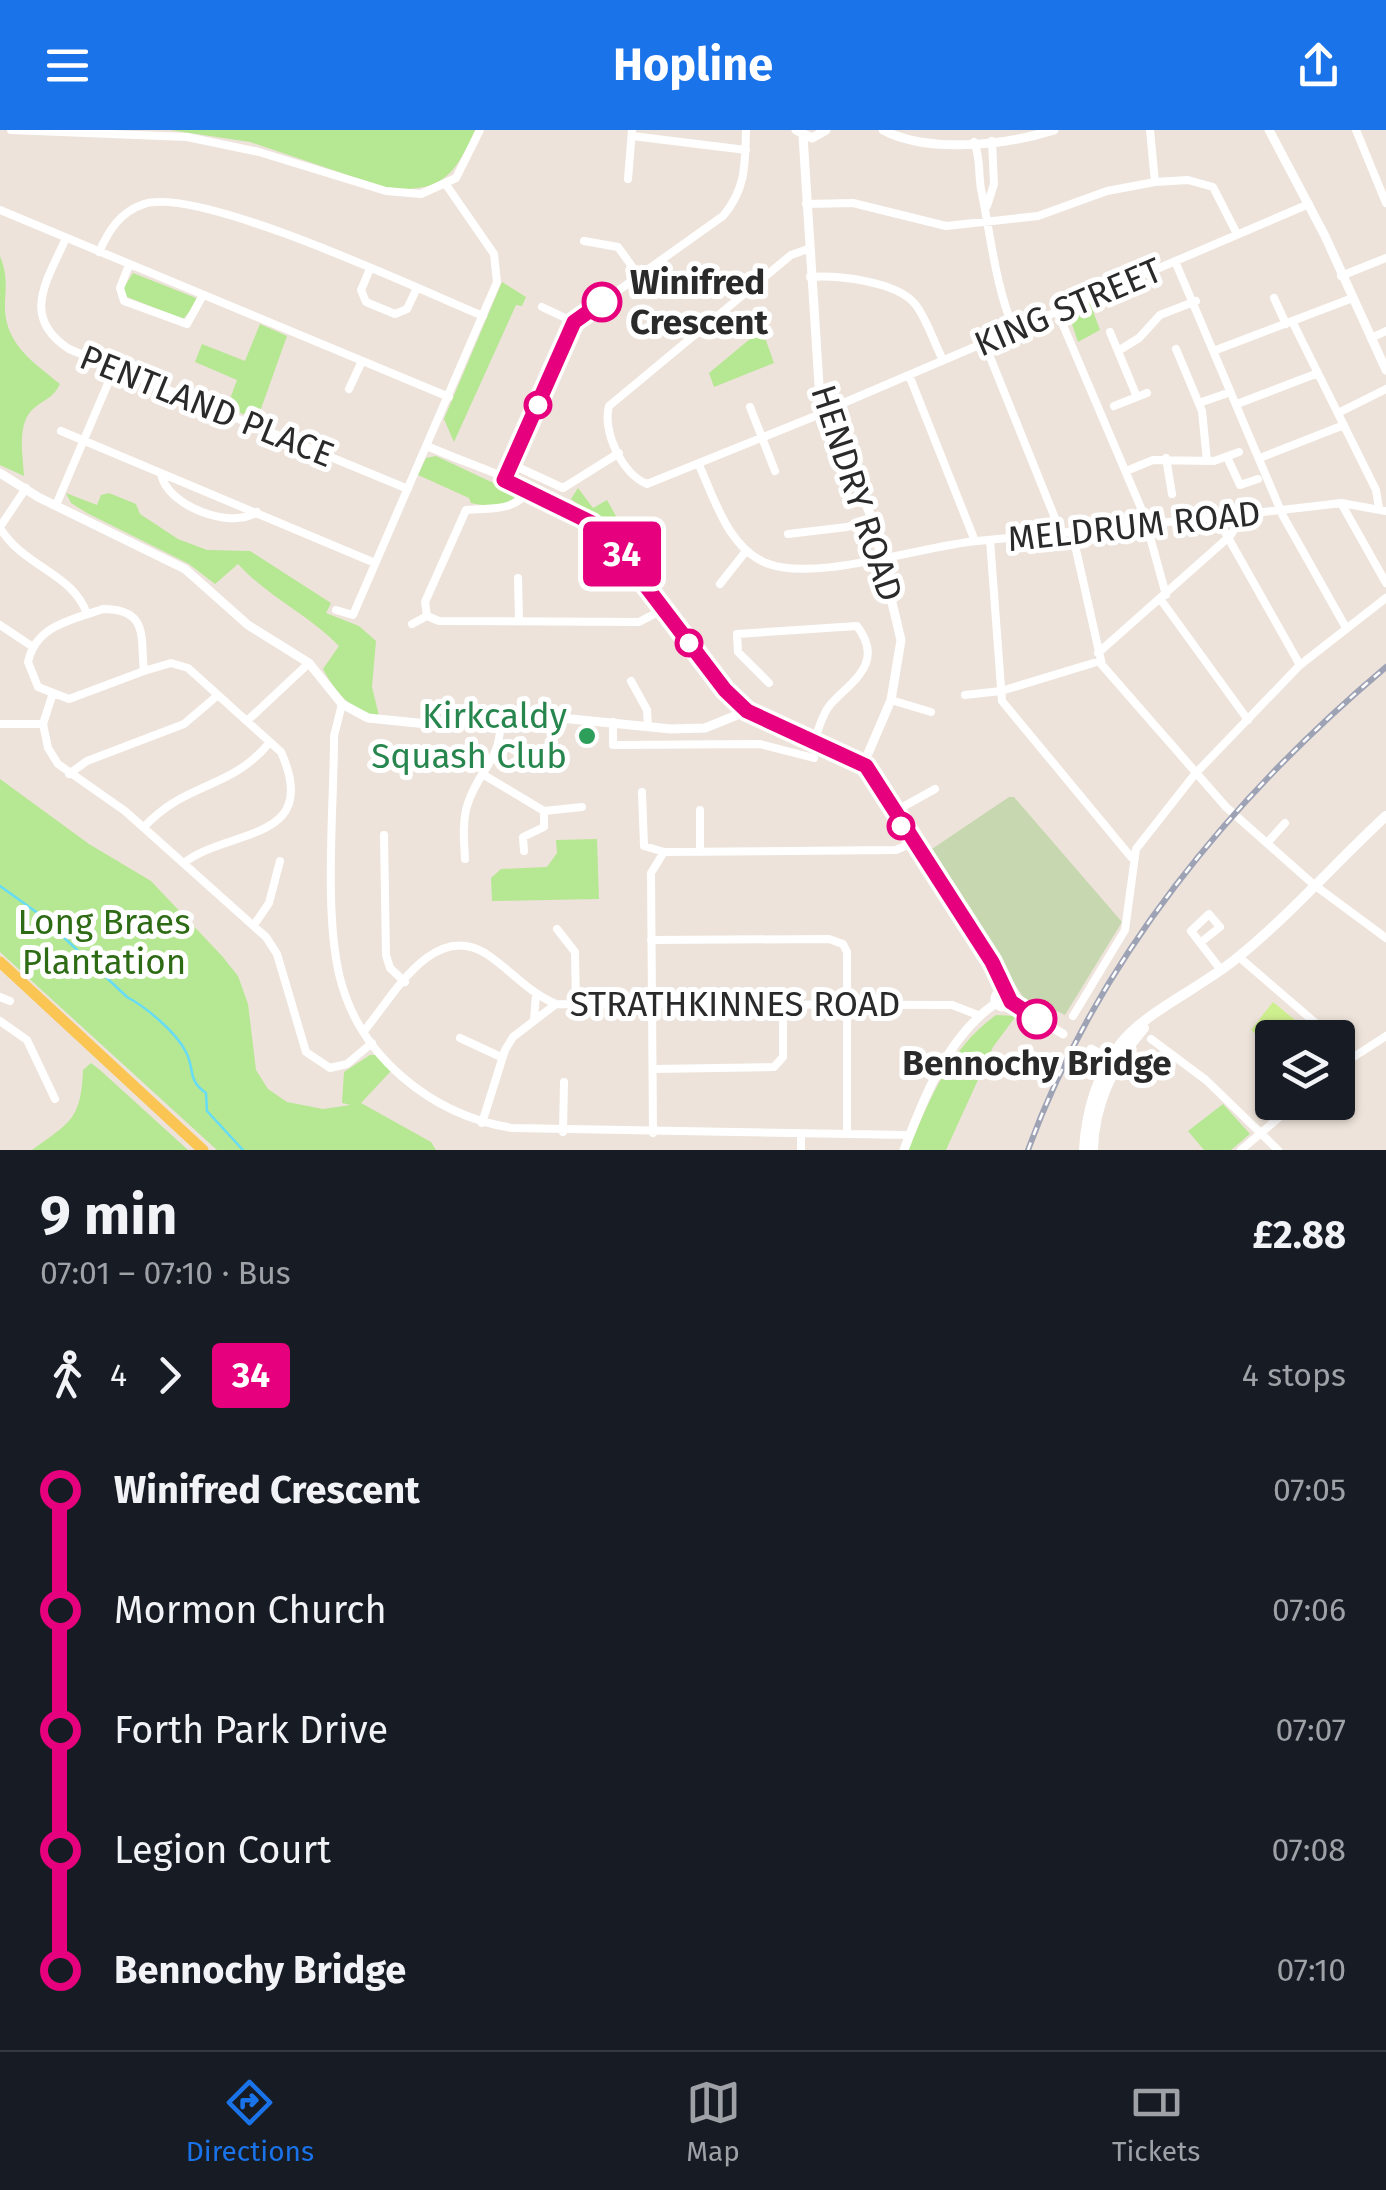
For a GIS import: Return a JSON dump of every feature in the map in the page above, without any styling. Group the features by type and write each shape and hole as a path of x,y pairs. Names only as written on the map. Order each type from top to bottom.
{"main road":[{"path":"1084,1150 1094,1094 1133,1030 1239,956 1386,816"},
{"path":"0,962 203,1150"},
{"path":"1093,1150 1097,1116 1113,1062"}],"street":[{"path":"11,130 186,137 243,148 386,191 421,194 447,186 462,170 480,130"},
{"path":"504,480 574,322 723,216 742,188 746,130"},
{"path":"799,133 816,138 826,130"},
{"path":"886,131 934,142 974,142 1054,130"},
{"path":"1150,130 1155,182"},
{"path":"1269,130 1309,204 1386,370"},
{"path":"1356,130 1386,203"},
{"path":"628,179 632,133 746,150"},
{"name":"HENDRY ROAD","path":"799,133 808,164"},
{"name":"HENDRY ROAD","path":"816,138 808,164 806,204 819,386 872,519 902,640 891,700 863,760"},
{"path":"987,206 994,184 992,141"},
{"path":"974,142 987,206 994,275 1014,330"},
{"path":"806,204 852,203 927,224 988,223 1038,216 1107,191 1188,180 1210,184 1238,234"},
{"path":"336,610 353,615 497,282 498,266 447,186"},
{"path":"99,252 123,214 162,201 266,225 482,316"},
{"name":"KING STREET","path":"827,410 1309,204"},
{"path":"0,210 449,397"},
{"name":"PENTLAND PLACE","path":"66,238 42,294 44,325 50,336 69,349 408,489"},
{"path":"584,240 618,248 640,276"},
{"path":"808,249 791,255 608,406 607,432 636,479 647,484 813,416"},
{"path":"1341,276 1386,258"},
{"path":"1175,261 1196,301 1281,511 1345,626"},
{"path":"129,265 120,288 124,301 186,324 203,296"},
{"path":"370,269 361,290 366,302 395,314 407,309 416,288"},
{"path":"810,277 852,277 907,297 921,314 942,360"},
{"path":"1274,298 1318,373 1376,490 1382,510"},
{"path":"1216,350 1350,299"},
{"path":"1118,351 1160,316 1196,301"},
{"path":"542,306 574,322"},
{"path":"1057,312 1147,525 1164,598 1248,720"},
{"path":"1371,338 1386,331"},
{"path":"1110,332 1137,397"},
{"path":"984,342 1062,533"},
{"path":"1176,349 1184,377 1199,404 1207,461"},
{"path":"349,389 362,361"},
{"path":"56,505 115,368"},
{"path":"1237,404 1318,373"},
{"path":"909,375 974,541"},
{"path":"1174,380 1184,377"},
{"path":"1338,414 1386,389"},
{"path":"1114,406 1147,393"},
{"path":"1199,404 1224,394"},
{"path":"750,408 775,471"},
{"path":"1260,458 1344,425"},
{"path":"61,432 375,563"},
{"path":"427,446 592,523 620,552 725,690 747,711 863,760 892,813 992,962 1003,990 1011,995 1011,1002 1004,1008 996,1002"},
{"path":"1126,471 1166,458 1207,461 1239,452"},
{"path":"558,504 563,488 619,453"},
{"path":"1227,457 1240,486 1258,479"},
{"path":"1166,458 1172,494"},
{"path":"511,464 563,488"},
{"path":"698,465 728,527 746,551 720,584"},
{"path":"0,473 186,569 248,625 309,663 342,704 368,718 437,726 500,715 705,728 747,711"},
{"path":"161,474 168,488 197,508 238,518 257,512"},
{"path":"1376,490 1386,485"},
{"path":"26,488 0,528 20,556 73,588 87,614"},
{"path":"427,616 425,602 466,510 516,506 530,492"},
{"path":"1341,502 1386,583"},
{"name":"MELDRUM ROAD","path":"746,551 777,567 792,568 882,558 974,541 1244,516 1341,502 1382,510"},
{"path":"965,695 1001,691 1100,660 1245,521 1244,516"},
{"path":"1217,518 1300,665"},
{"path":"788,534 848,527 872,519"},
{"path":"1072,532 1100,660 1226,807 1313,884 1386,938"},
{"path":"990,540 1005,707 1131,858"},
{"path":"518,578 519,621"},
{"path":"1074,1016 1127,924 1131,858 1194,774 1300,665 1345,626 1386,598"},
{"path":"144,671 145,644 135,620 112,608 50,628 32,647 31,677 52,696 69,699 144,671 161,664 181,665 270,742 287,766 288,802 283,818 268,829 194,855 184,863"},
{"path":"427,616 439,621 638,622 664,610"},
{"path":"412,624 427,616"},
{"path":"0,625 32,647"},
{"path":"769,683 738,652 737,634 858,626 865,646 863,672 856,685 826,710 814,741"},
{"path":"247,721 309,663"},
{"path":"632,682 633,692 647,710 648,726"},
{"path":"69,774 88,761 184,724 218,695"},
{"path":"52,696 44,724 48,748 69,774 144,827 254,925 277,954 306,1052 330,1068 347,1064 372,1043"},
{"path":"891,700 932,712"},
{"path":"342,704 334,736 335,946 342,986 372,1043 423,1094 482,1123 563,1132 910,1135"},
{"path":"465,859 465,817 502,740 500,715"},
{"path":"613,722 613,745 776,745 814,758"},
{"path":"0,724 44,724"},
{"path":"705,728 706,745"},
{"path":"144,827 166,804 184,793 250,766 270,742"},
{"path":"484,774 544,811 582,807"},
{"path":"892,813 935,788"},
{"path":"642,792 644,849 896,850 912,843"},
{"path":"700,810 700,852"},
{"path":"524,851 523,837 544,827 544,811"},
{"path":"1267,843 1285,822"},
{"path":"384,835 386,955 390,968 405,982"},
{"path":"652,1133 651,873 664,852"},
{"path":"254,925 268,904 280,862"},
{"path":"557,929 575,952 576,1006"},
{"path":"651,940 838,940 847,952 847,1134"},
{"path":"1200,943 1221,970"},
{"name":"STRATHKINNES ROAD","path":"364,1031 421,960 437,950 468,947 484,953 536,994 556,1004 952,1005 978,1015"},
{"path":"1239,956 1312,1020"},
{"path":"996,1002 996,994 1003,990"},
{"path":"534,1020 536,994"},
{"path":"904,1150 944,1062 978,1015 996,1002"},
{"path":"1011,1002 1063,1034"},
{"path":"482,1123 502,1056 513,1037 556,1004"},
{"path":"652,1068 774,1067 783,1058 783,1006"},
{"path":"0,1021 27,1040 55,1099"},
{"path":"1355,1054 1386,1036"},
{"path":"460,1038 502,1056"},
{"path":"1151,1039 1206,1080 1278,1150"},
{"path":"1091,1049 1113,1062"},
{"path":"563,1132 564,1082"},
{"path":"1241,1150 1277,1120"},
{"path":"800,1150 801,1134"}],"green space":[{"path":"170,130 475,130 460,160 443,179 432,185 404,189 386,188 250,142"},
{"path":"0,256 5,273 6,316 14,340 60,384 31,411 24,425 24,476 0,465"},
{"path":"133,273 196,298 197,303 183,319 127,297 123,289"},
{"path":"502,282 526,297 522,306 516,305 454,442 444,419"},
{"path":"1130,287 1133,293 1093,311 1100,330 1078,342 1068,312"},
{"path":"260,324 287,336 257,420 227,407 237,380 195,362 202,344 245,361"},
{"path":"762,329 774,363 714,387 709,373"},
{"path":"436,456 517,494 502,504 471,503 469,498 418,475 426,458"},
{"path":"578,488 593,508 607,500 621,525 641,521 653,567 647,570 622,538 571,499"},
{"path":"66,493 97,505 101,495 109,493 136,504 140,514 178,539 207,550 250,551 331,603 326,613 359,626 376,641 372,687 379,716 346,700 323,669 339,646 238,564 215,584 189,564 87,513 71,503"},
{"name":"Long Braes Plantation","path":"0,779 89,844 151,881 222,956 238,976 248,1004 256,1070 268,1089 287,1102 323,1109 351,1105 342,1103 344,1072 370,1055 377,1055 391,1071 361,1103 431,1142 436,1150 217,1150 0,952"},
{"path":"1014,797 1122,922 1065,1015 1057,1011 1050,1019 1026,1001 926,853"},
{"path":"597,839 599,899 492,901 491,878 501,869 547,867 557,853 556,840"},
{"path":"1273,1002 1295,1020 1259,1020"},
{"path":"996,1015 1016,1016 993,1047 946,1150 908,1150 954,1059"},
{"path":"91,1063 188,1150 32,1150 71,1118 80,1099 83,1070"},
{"path":"1223,1104 1250,1134 1231,1150 1204,1150 1188,1131"}],"waterway":[{"path":"0,886 39,914 127,997 168,1028 186,1052 196,1084 206,1093 207,1111 243,1150"}],"railway":[{"path":"1028,1150 1057,1080 1092,1012 1131,948 1176,886 1275,770 1386,667"}],"bus line":[{"name":"34","path":"602,302 574,322 504,480 592,523 620,552 725,690 747,711 866,766 874,786 992,962 1003,990 1011,995 1011,1002 1037,1019"}],"place":[{"name":"Winifred Crescent","path":"602,302"},
{"name":"Kirkcaldy Squash Club","path":"587,736"},
{"name":"Bennochy Bridge","path":"1037,1019"}]}
